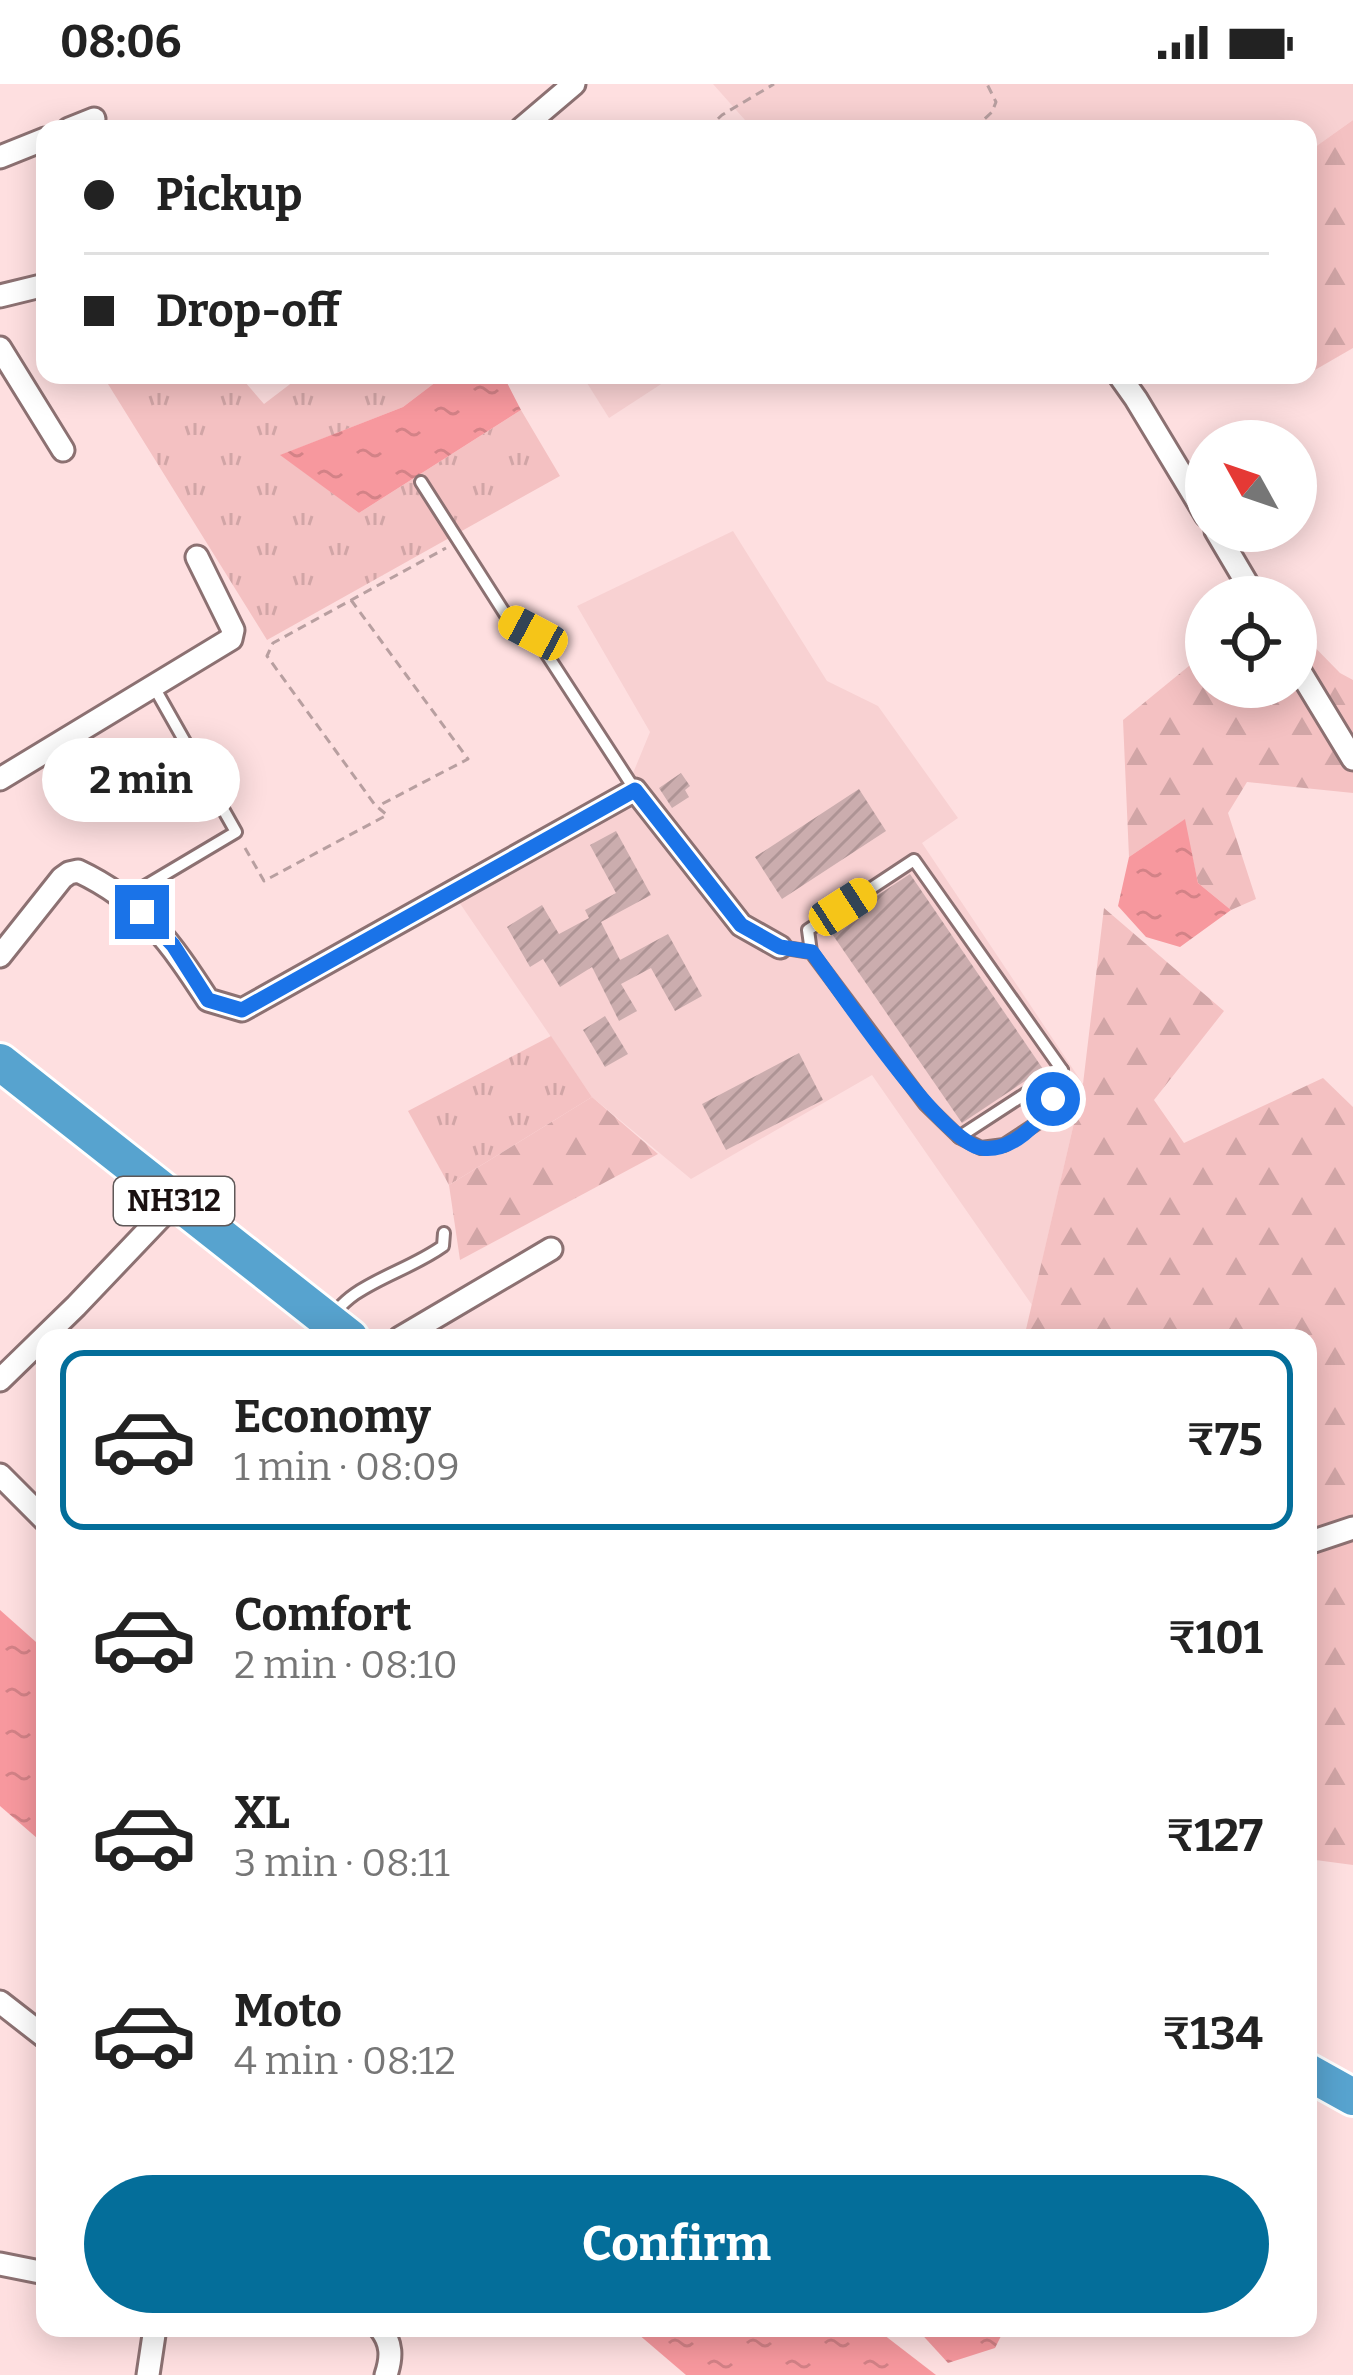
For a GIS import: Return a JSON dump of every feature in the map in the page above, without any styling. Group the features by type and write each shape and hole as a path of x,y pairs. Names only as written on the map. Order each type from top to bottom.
{"highway":[{"name":"NH312","path":"0,1062 327,1329"},
{"path":"1317,2077 1353,2097"}],"street":[{"path":"532,120 574,84"},
{"path":"89,120 94,118"},
{"path":"0,157 36,143"},
{"path":"0,296 36,287"},
{"path":"0,348 63,450"},
{"path":"1125,384 1185,481"},
{"path":"0,779 233,635 197,557"},
{"path":"1317,700 1353,759"},
{"path":"0,956 69,873 78,872 125,898 157,926 208,1000 242,1010 635,790 741,925 780,947"},
{"path":"52,1329 175,1202"},
{"path":"415,1329 551,1249"},
{"path":"0,1380 36,1345"},
{"path":"0,1475 36,1511"},
{"path":"1317,1541 1353,1528"},
{"path":"0,2002 36,2030"},
{"path":"0,2264 36,2271"},
{"path":"148,2375 153,2337"},
{"path":"386,2375 392,2359 387,2337"}],"lane":[{"path":"421,482 508,620 533,633 635,790"},
{"path":"125,898 236,832 154,687"},
{"path":"914,860 1062,1070 1042,1120 1004,1145 981,1148 959,1137 925,1104 812,952 808,930 914,860"},
{"path":"780,947 812,952"},
{"path":"959,1137 1062,1070"},
{"path":"333,1329 356,1294 433,1253 442,1246 444,1233"}],"path":[{"path":"717,120 774,84"},
{"path":"984,120 996,102 987,84"},
{"path":"236,832 264,881 387,815 267,656 273,643 458,542"},
{"path":"351,600 468,759 379,806"}],"shaded area":[{"path":"713,84 1353,84 1353,120 1317,146 1317,120 745,120"},
{"path":"588,384 661,384 609,418"},
{"path":"733,531 827,681 878,706 958,818 922,843 1083,1084 1032,1305 872,1075 691,1179 592,1097 446,883 631,778 650,732 577,606"}],"green space":[{"path":"1353,120 1353,348 1317,369 1317,146"},
{"path":"108,384 247,384 264,404 290,384 433,384 403,407 281,455 359,513 521,410 560,476 267,640"},
{"path":"1317,649 1353,680 1353,793 1247,782 1228,813 1256,899 1231,910 1198,883 1184,820 1129,857 1123,720 1185,669 1185,708 1317,708"},
{"path":"1104,908 1224,1011 1154,1100 1184,1143 1323,1078 1353,1107 1353,1865 1317,1860 1317,1329 1026,1329 1083,1084"},
{"path":"551,1036 592,1097 449,1185 408,1111"},
{"path":"592,1097 658,1154 460,1260 449,1185"}],"water":[{"path":"433,384 508,384 521,410 359,513 280,455 403,407"},
{"path":"1185,819 1198,883 1231,910 1180,947 1146,937 1118,906 1129,857"},
{"path":"0,1610 36,1642 36,1837 0,1806"},
{"path":"642,2337 887,2337 936,2375 686,2375"},
{"path":"924,2337 1000,2337 995,2348 948,2363"}],"building":[{"path":"681,773 690,786 685,790 689,797 672,808 659,788"},
{"path":"859,789 886,831 782,899 755,857"},
{"path":"616,831 651,895 601,922 620,960 668,934 702,996 675,1011 651,968 621,984 637,1011 619,1021 592,967 560,987 543,959 530,967 507,927 542,905 559,934 589,918 585,910 616,893 590,845"},
{"path":"910,874 1043,1069 962,1123 828,928"},
{"path":"605,1016 628,1054 605,1067 583,1030"},
{"path":"799,1053 823,1100 726,1150 702,1104"}],"route":[{"path":"142,912 173,945 208,1000 242,1010 635,790 741,925 780,947 812,952 925,1104 959,1137 981,1148 1004,1145 1042,1120 1053,1099"}]}
